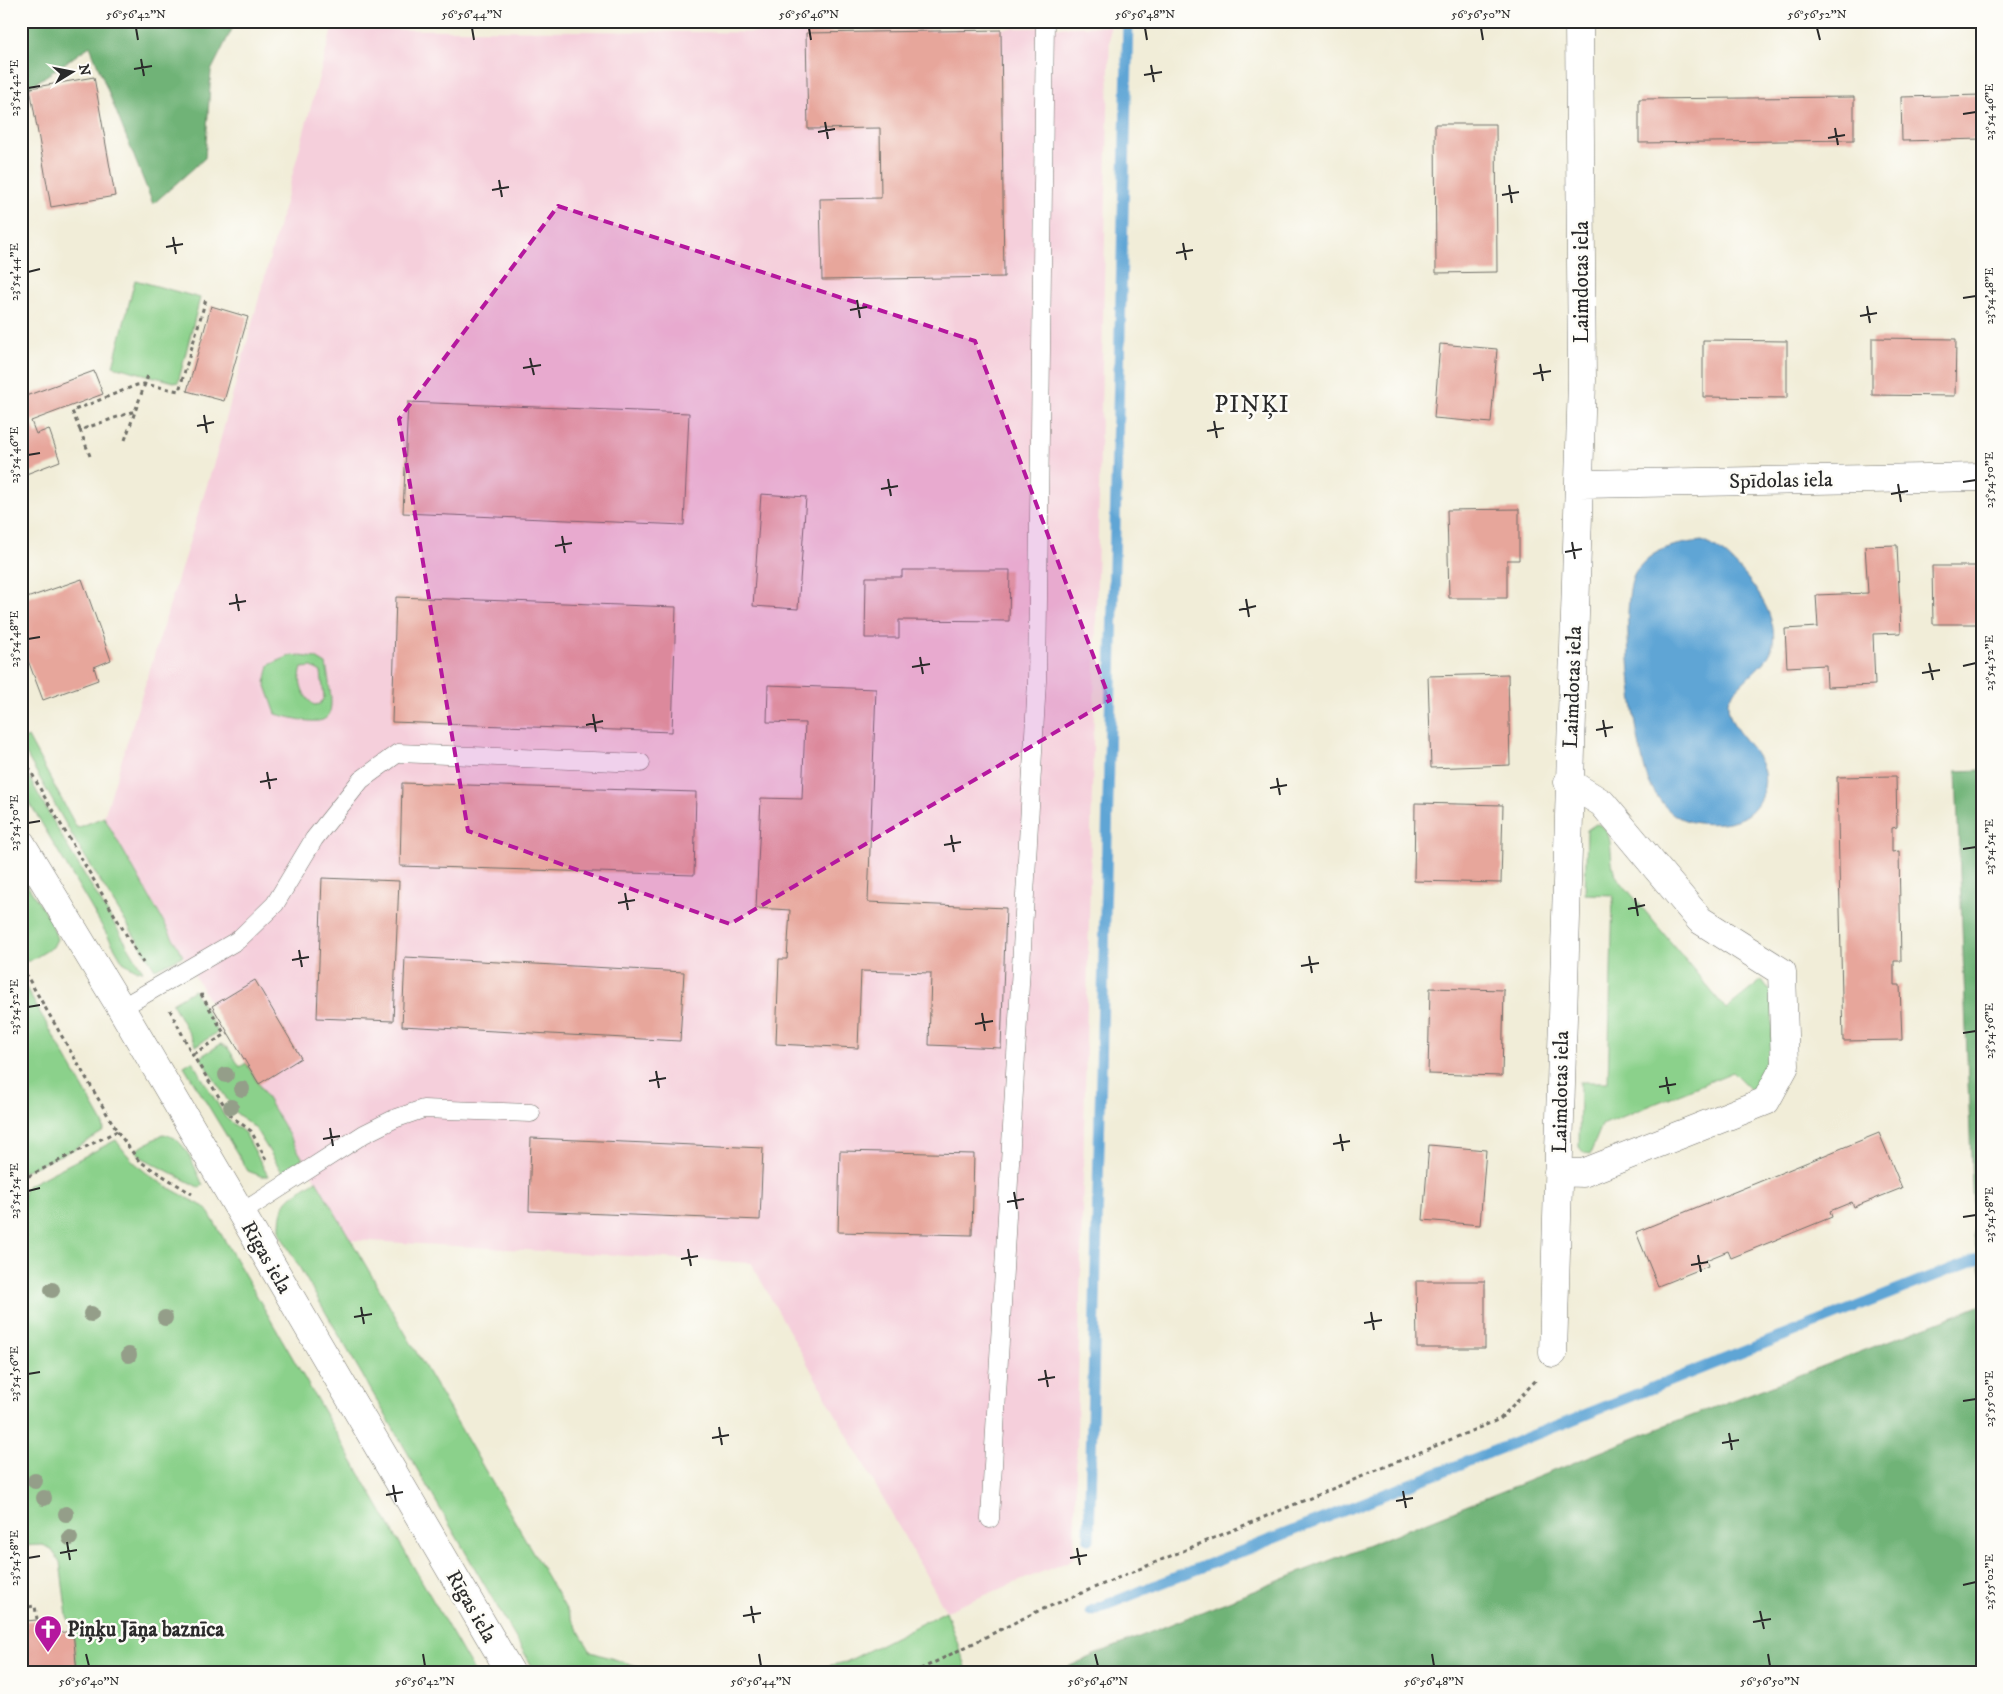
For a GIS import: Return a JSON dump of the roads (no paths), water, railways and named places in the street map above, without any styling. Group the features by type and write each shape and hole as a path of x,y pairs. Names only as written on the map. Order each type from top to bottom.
{"street":[{"name":"Laimdotas iela","path":"1552,1353 1568,782 1580,484 1582,380 1579,21"},
{"name":"Spīdolas iela","path":"1580,484 1982,477"},
{"path":"1558,1172 1582,1173 1766,1101 1785,1066 1782,972 1700,920 1602,804 1568,782"},
{"name":"Rīgas iela","path":"21,843 121,1008 511,1673"}],"lane":[{"path":"990,1519 1037,680 1045,21"},
{"path":"121,1008 238,940 275,904 314,839 361,780 398,753 641,763"},
{"path":"241,1212 364,1134 394,1119 423,1109 531,1113"}],"water":[{"path":"1702,541 1717,549 1729,559 1751,583 1768,612 1773,627 1773,642 1769,655 1733,693 1728,702 1730,715 1735,726 1758,758 1763,769 1765,782 1761,797 1753,809 1734,821 1707,824 1681,819 1672,813 1658,798 1651,786 1639,744 1630,677 1628,643 1628,611 1631,586 1636,571 1650,557 1665,548"}],"waterway":[{"path":"1089,1539 1128,21"},
{"path":"1091,1611 1982,1257"}],"place":[{"name":"Piņķu Jāņa baznīca","path":"48,1653"}],"district":[{"name":"PIŅĶI","path":"1252,404"}]}
